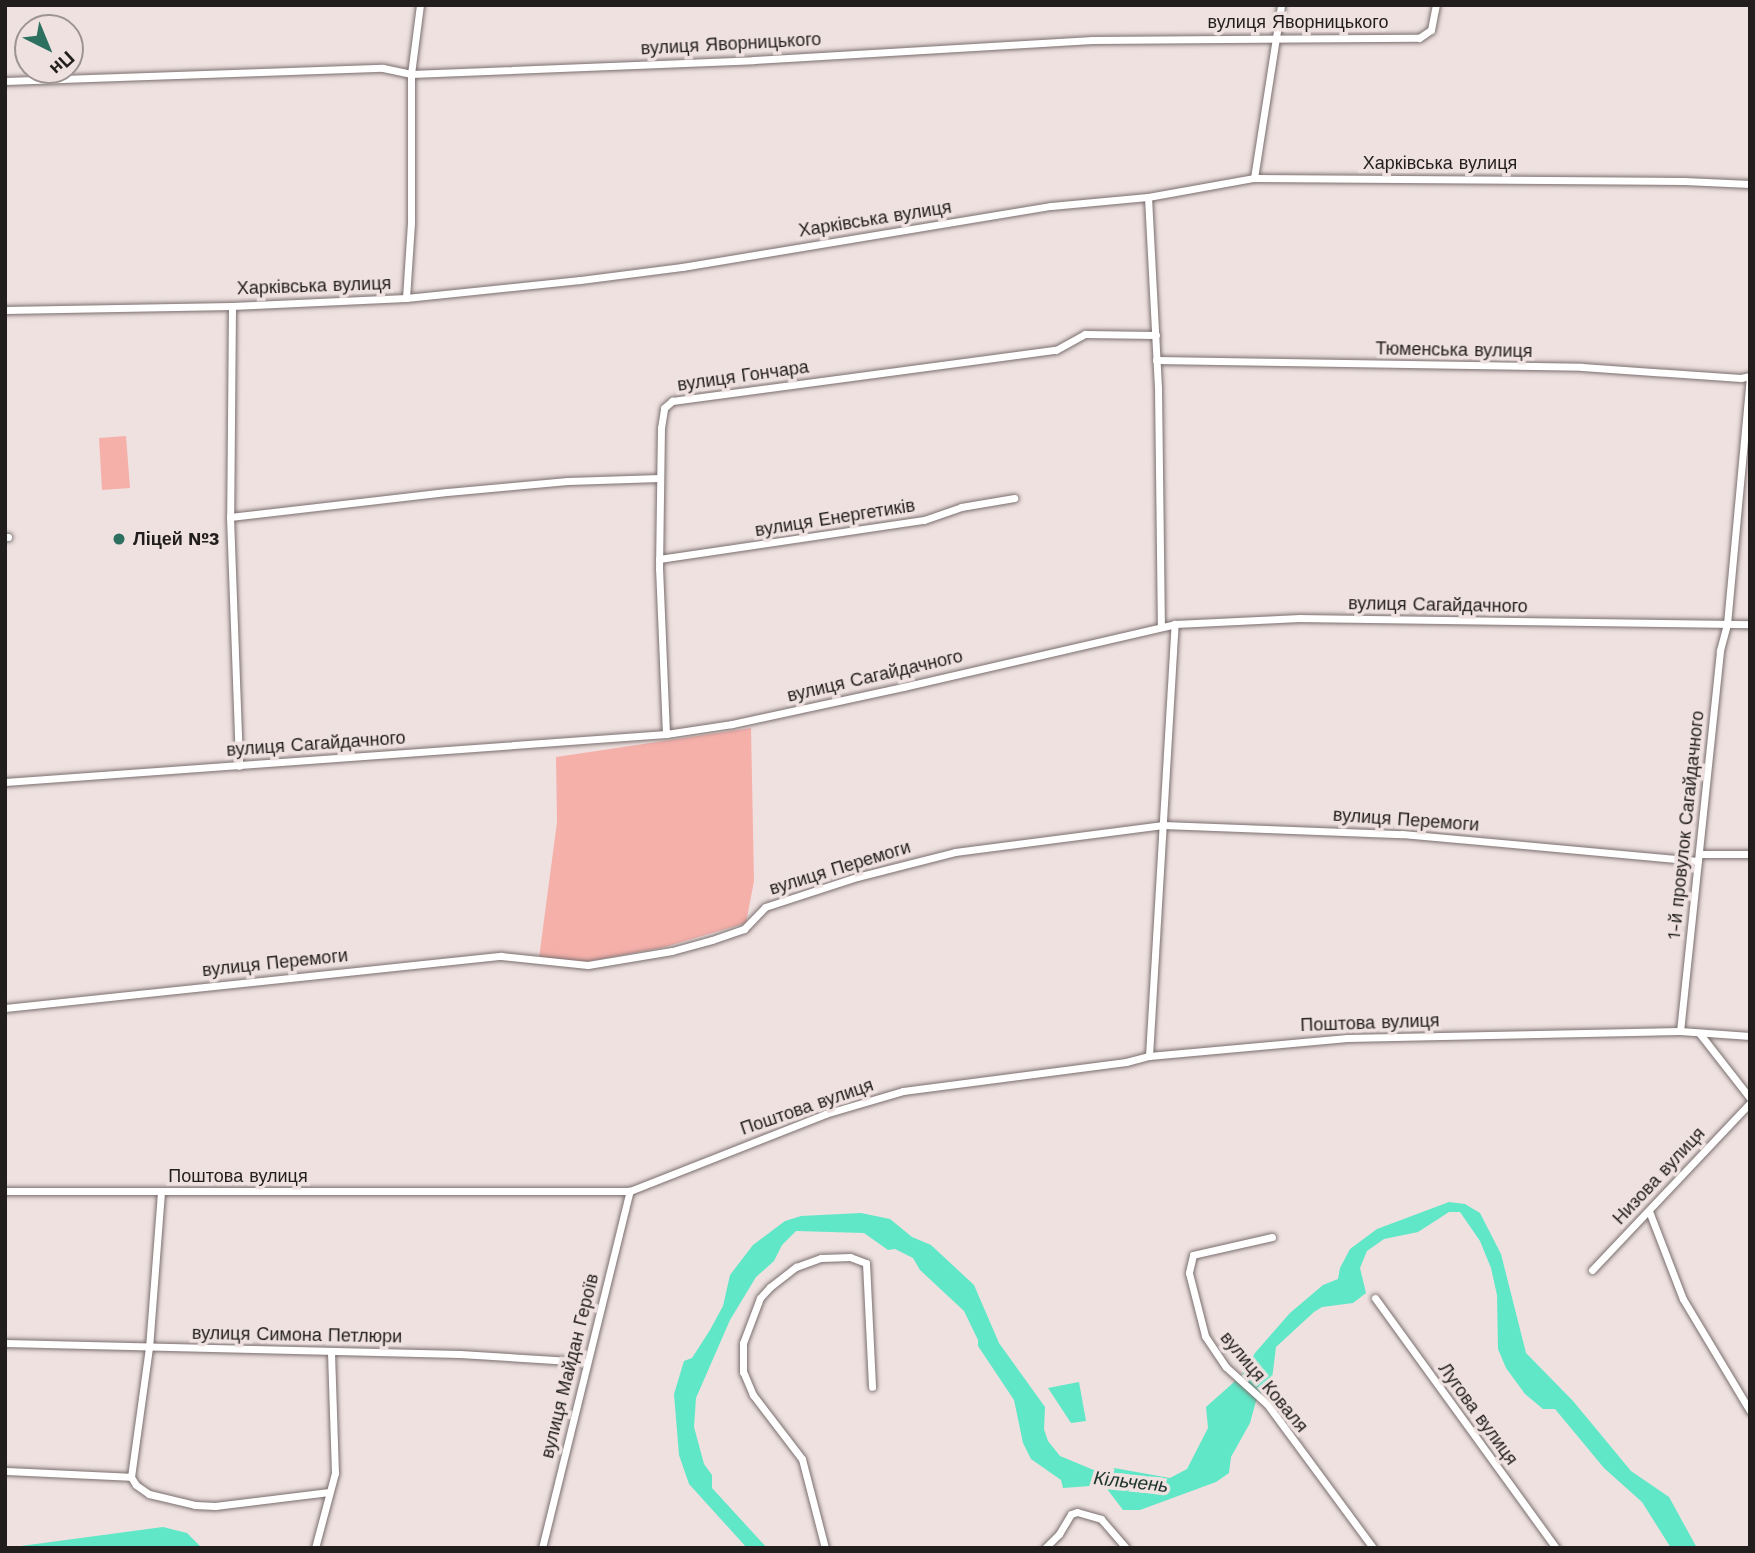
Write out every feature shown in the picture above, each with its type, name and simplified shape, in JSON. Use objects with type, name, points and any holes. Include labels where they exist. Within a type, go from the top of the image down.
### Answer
[{"type":"street","points":[[406,298],[411,223],[411,74],[419,5]]},
{"type":"street","points":[[1254,178],[1281,5]]},
{"type":"street","name":"вулиця Яворницького","points":[[5,81],[383,68],[411,74],[740,61],[1092,40],[1419,38],[1431,30],[1436,5]]},
{"type":"street","name":"Харківська вулиця","points":[[5,310],[232,306],[406,298],[669,268],[1051,206],[1148,197],[1254,178],[1684,181],[1750,184]]},
{"type":"street","points":[[1148,197],[1156,335],[1161,627]]},
{"type":"street","points":[[232,306],[230,517],[239,766]]},
{"type":"street","name":"вулиця Гончара","points":[[660,478],[661,418],[671,401],[1056,350],[1085,334],[1156,335]]},
{"type":"street","name":"Тюменська вулиця","points":[[1156,360],[1582,367],[1741,378],[1750,376]]},
{"type":"street","name":"1-й провулок Сагайдачного","points":[[1680,1031],[1720,651],[1727,624],[1750,376]]},
{"type":"street","points":[[230,517],[568,481],[660,478],[659,559],[666,734]]},
{"type":"street","name":"вулиця Енергетиків","points":[[659,559],[924,520],[961,507],[1014,498]]},
{"type":"street","name":"вулиця Сагайдачного","points":[[5,782],[666,734],[746,721],[1175,624],[1300,618],[1750,624]]},
{"type":"street","points":[[1149,1056],[1175,624]]},
{"type":"street","name":"вулиця Перемоги","points":[[5,1009],[501,956],[587,965],[671,951],[712,940],[744,929],[765,907],[857,877],[955,852],[1163,825],[1402,834],[1698,857],[1750,854]]},
{"type":"street","name":"Поштова вулиця","points":[[5,1191],[630,1191],[825,1114],[903,1091],[1126,1062],[1149,1056],[1347,1038],[1680,1031],[1750,1036]]},
{"type":"street","name":"Низова вулиця","points":[[1592,1270],[1750,1101],[1700,1034]]},
{"type":"street","name":"вулиця Майдан Героїв","points":[[542,1548],[630,1191]]},
{"type":"street","points":[[161,1192],[149,1348],[131,1477],[136,1485],[149,1494],[195,1505],[215,1506],[330,1492]]},
{"type":"street","points":[[1649,1211],[1683,1299],[1750,1411]]},
{"type":"street","name":"вулиця Коваля","points":[[1272,1237],[1193,1255],[1189,1262],[1189,1273],[1205,1336],[1213,1353],[1267,1405],[1373,1548]]},
{"type":"street","points":[[825,1548],[802,1458],[753,1395],[743,1371],[743,1343],[760,1298],[796,1267],[821,1258],[850,1257],[866,1263],[872,1387]]},
{"type":"street","name":"Лугова вулиця","points":[[1375,1298],[1556,1548]]},
{"type":"street","name":"вулиця Симона Петлюри","points":[[5,1343],[331,1353],[460,1354],[587,1363]]},
{"type":"street","points":[[315,1548],[335,1473],[331,1353]]},
{"type":"street","points":[[5,1471],[131,1477]]},
{"type":"street","points":[[1045,1548],[1059,1534],[1071,1514],[1077,1512],[1101,1519],[1126,1548]]},
{"type":"shaded area","points":[[126,436],[130,488],[102,490],[99,438]]},
{"type":"shaded area","points":[[751,728],[754,881],[746,923],[665,947],[580,963],[539,958],[557,822],[556,757]]},
{"type":"water","name":"Кільчень","points":[[1449,1202],[1465,1204],[1480,1213],[1501,1254],[1526,1353],[1573,1401],[1631,1471],[1669,1497],[1697,1548],[1671,1548],[1642,1502],[1604,1468],[1555,1409],[1543,1409],[1525,1394],[1506,1368],[1498,1349],[1497,1295],[1491,1268],[1480,1241],[1460,1212],[1449,1212],[1418,1232],[1384,1239],[1367,1251],[1360,1268],[1366,1293],[1353,1303],[1322,1307],[1276,1347],[1272,1379],[1256,1401],[1250,1423],[1231,1457],[1229,1473],[1216,1482],[1140,1510],[1123,1510],[1104,1485],[1063,1488],[1061,1480],[1031,1459],[1023,1443],[1014,1400],[978,1346],[978,1340],[964,1311],[920,1270],[913,1258],[895,1249],[888,1250],[864,1233],[796,1231],[782,1245],[774,1261],[756,1277],[730,1320],[696,1398],[694,1427],[704,1464],[712,1475],[712,1488],[767,1548],[747,1548],[689,1484],[679,1455],[674,1394],[684,1361],[692,1358],[723,1306],[730,1275],[753,1245],[785,1221],[801,1216],[861,1213],[890,1219],[912,1237],[931,1245],[974,1285],[999,1343],[1045,1407],[1044,1429],[1048,1441],[1060,1456],[1101,1473],[1111,1474],[1114,1468],[1170,1478],[1187,1469],[1208,1428],[1206,1407],[1242,1375],[1255,1353],[1290,1313],[1323,1285],[1338,1279],[1340,1268],[1350,1249],[1377,1229]]},
{"type":"water","points":[[1079,1382],[1086,1421],[1071,1423],[1048,1388]]},
{"type":"water","points":[[163,1527],[187,1533],[202,1548],[6,1548]]},
{"type":"place","name":"Ліцей №3","points":[[119,539]]}]
